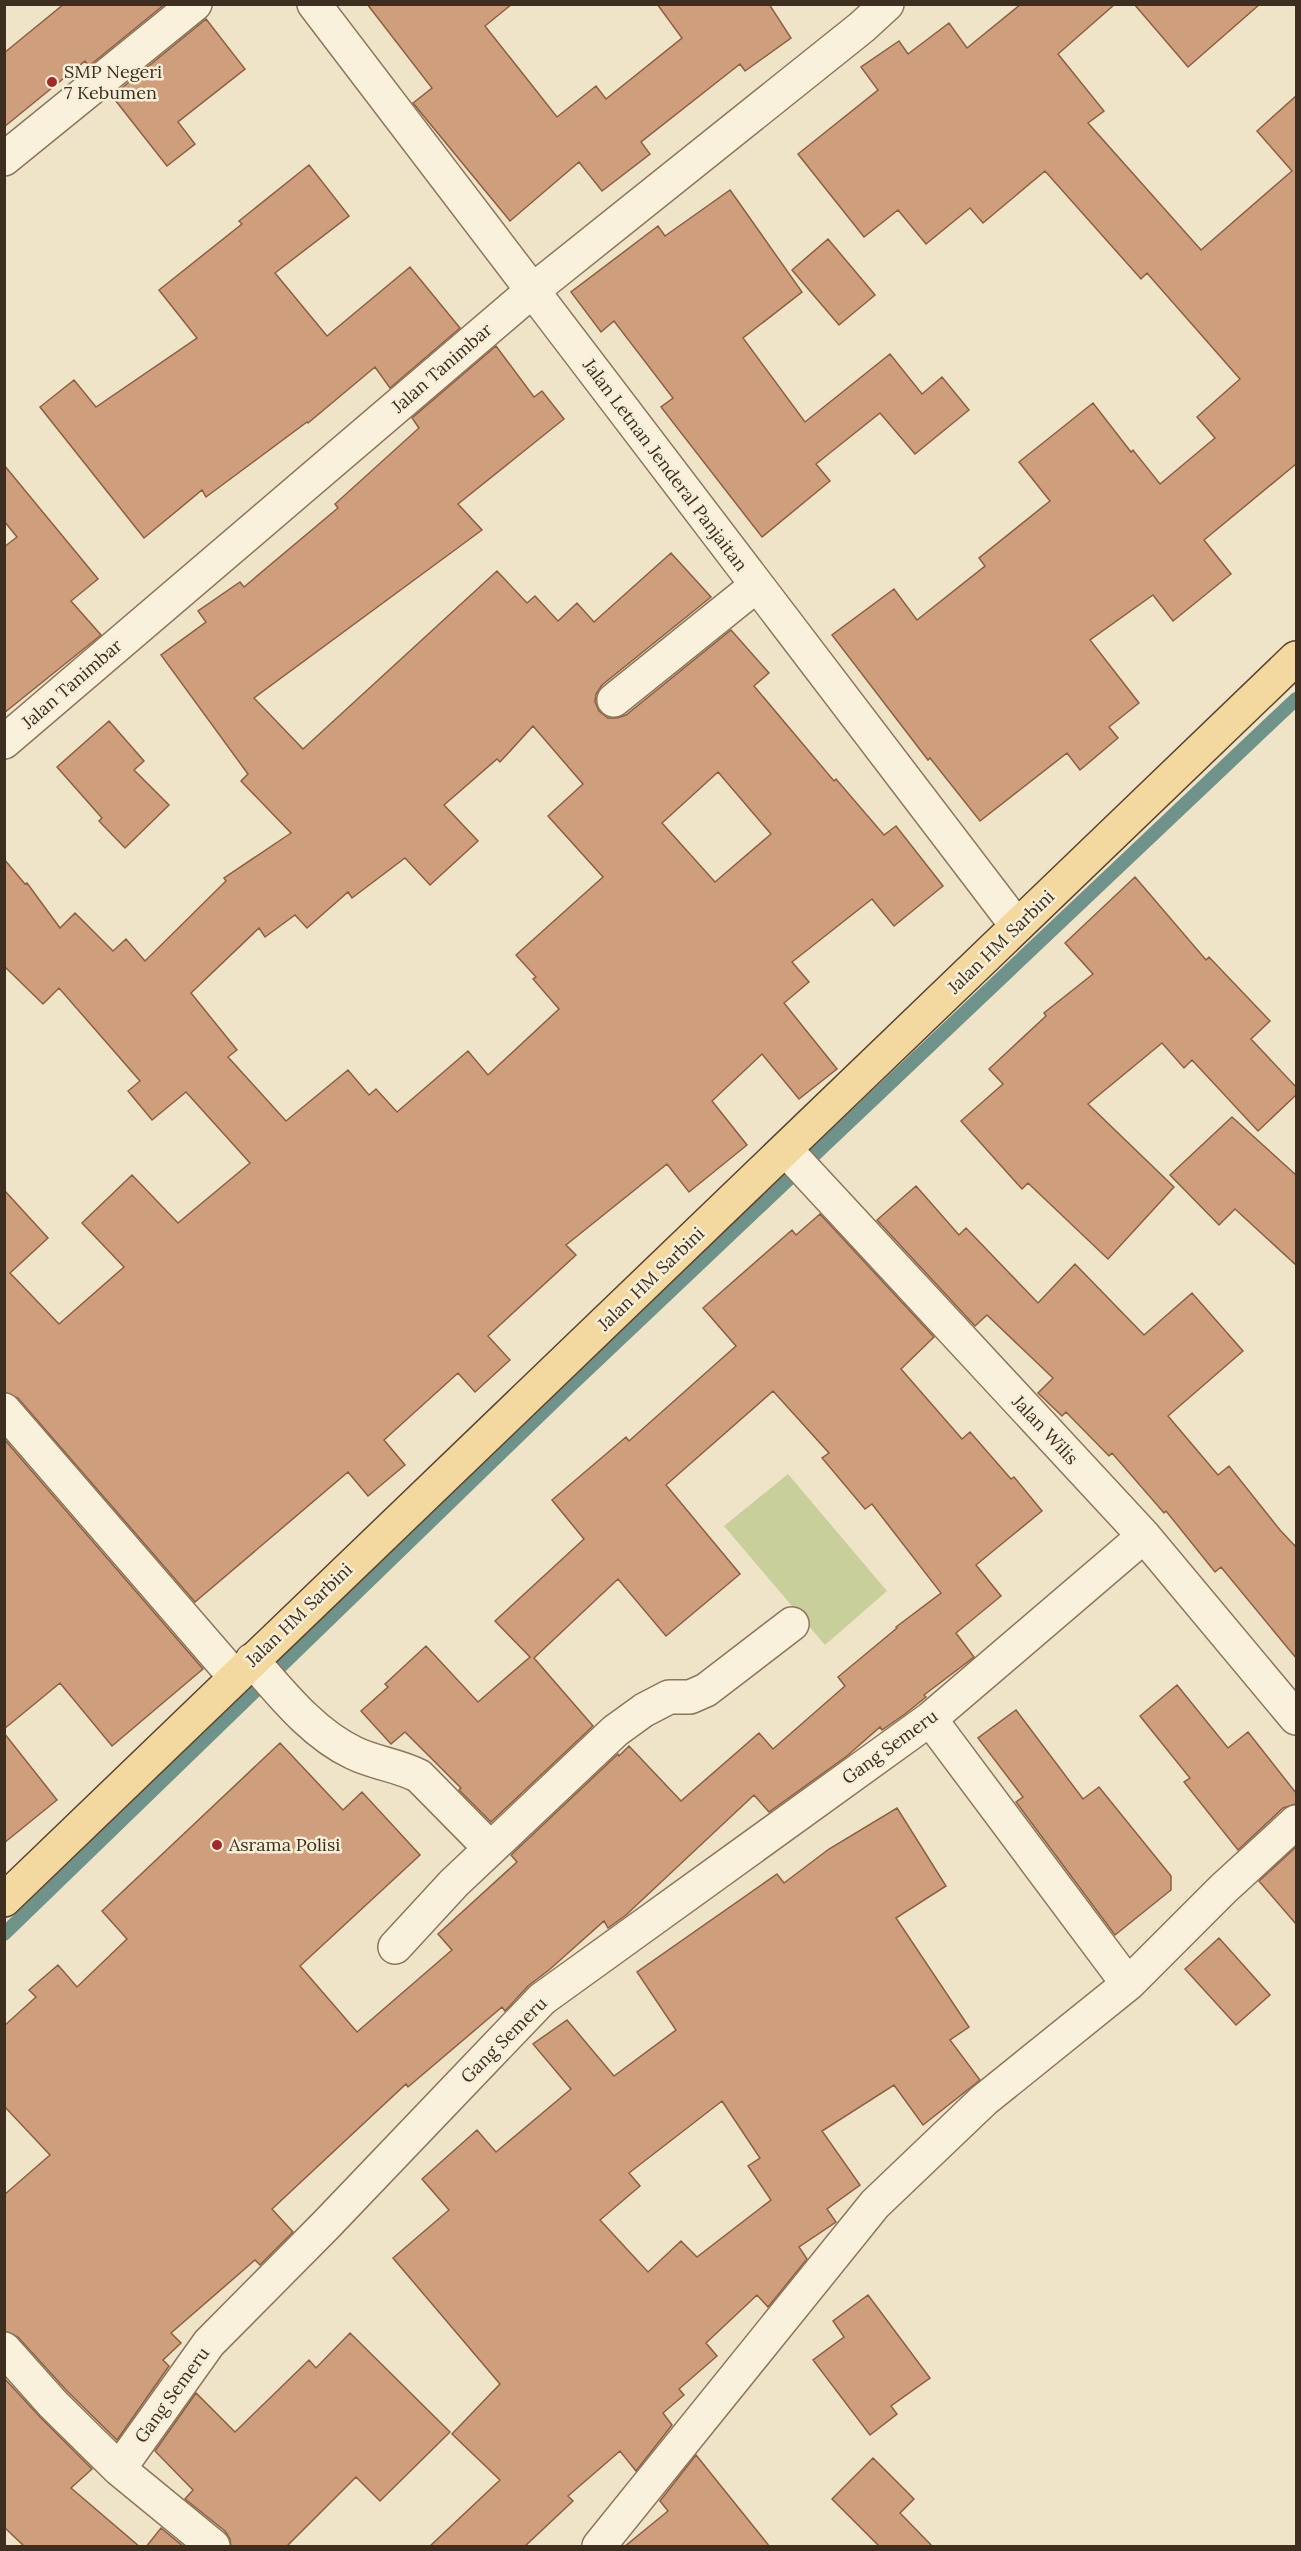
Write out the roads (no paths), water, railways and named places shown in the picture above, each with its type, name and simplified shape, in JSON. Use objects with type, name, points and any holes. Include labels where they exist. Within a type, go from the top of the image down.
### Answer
[{"type":"main road","name":"Jalan HM Sarbini","points":[[4,1900],[796,1161],[1017,926],[1296,658]]},
{"type":"street","points":[[4,159],[195,4]]},
{"type":"street","name":"Jalan Letnan Jenderal Panjaitan","points":[[314,4],[1017,926]]},
{"type":"street","name":"Jalan Tanimbar","points":[[4,742],[532,291],[862,27],[887,4]]},
{"type":"street","points":[[614,700],[757,585]]},
{"type":"street","name":"Jalan Wilis","points":[[796,1161],[1144,1536],[1296,1718]]},
{"type":"street","points":[[4,1410],[250,1669],[321,1732],[351,1752],[418,1776],[490,1848]]},
{"type":"street","name":"Gang Semeru","points":[[119,2469],[209,2343],[334,2217],[542,2000],[930,1719],[1144,1536]]},
{"type":"street","points":[[395,1947],[454,1882],[615,1731],[669,1697],[690,1697],[706,1690],[792,1624]]},
{"type":"street","points":[[930,1719],[1128,1984]]},
{"type":"street","points":[[599,2547],[875,2204],[984,2100],[1128,1984],[1223,1889],[1296,1822]]},
{"type":"street","points":[[4,2349],[52,2404],[119,2469],[213,2547]]},
{"type":"waterway","points":[[4,1934],[569,1387],[1296,699]]},
{"type":"place","name":"SMP Negeri 7 Kebumen","points":[[52,82]]},
{"type":"place","name":"Asrama Polisi","points":[[217,1845]]}]
